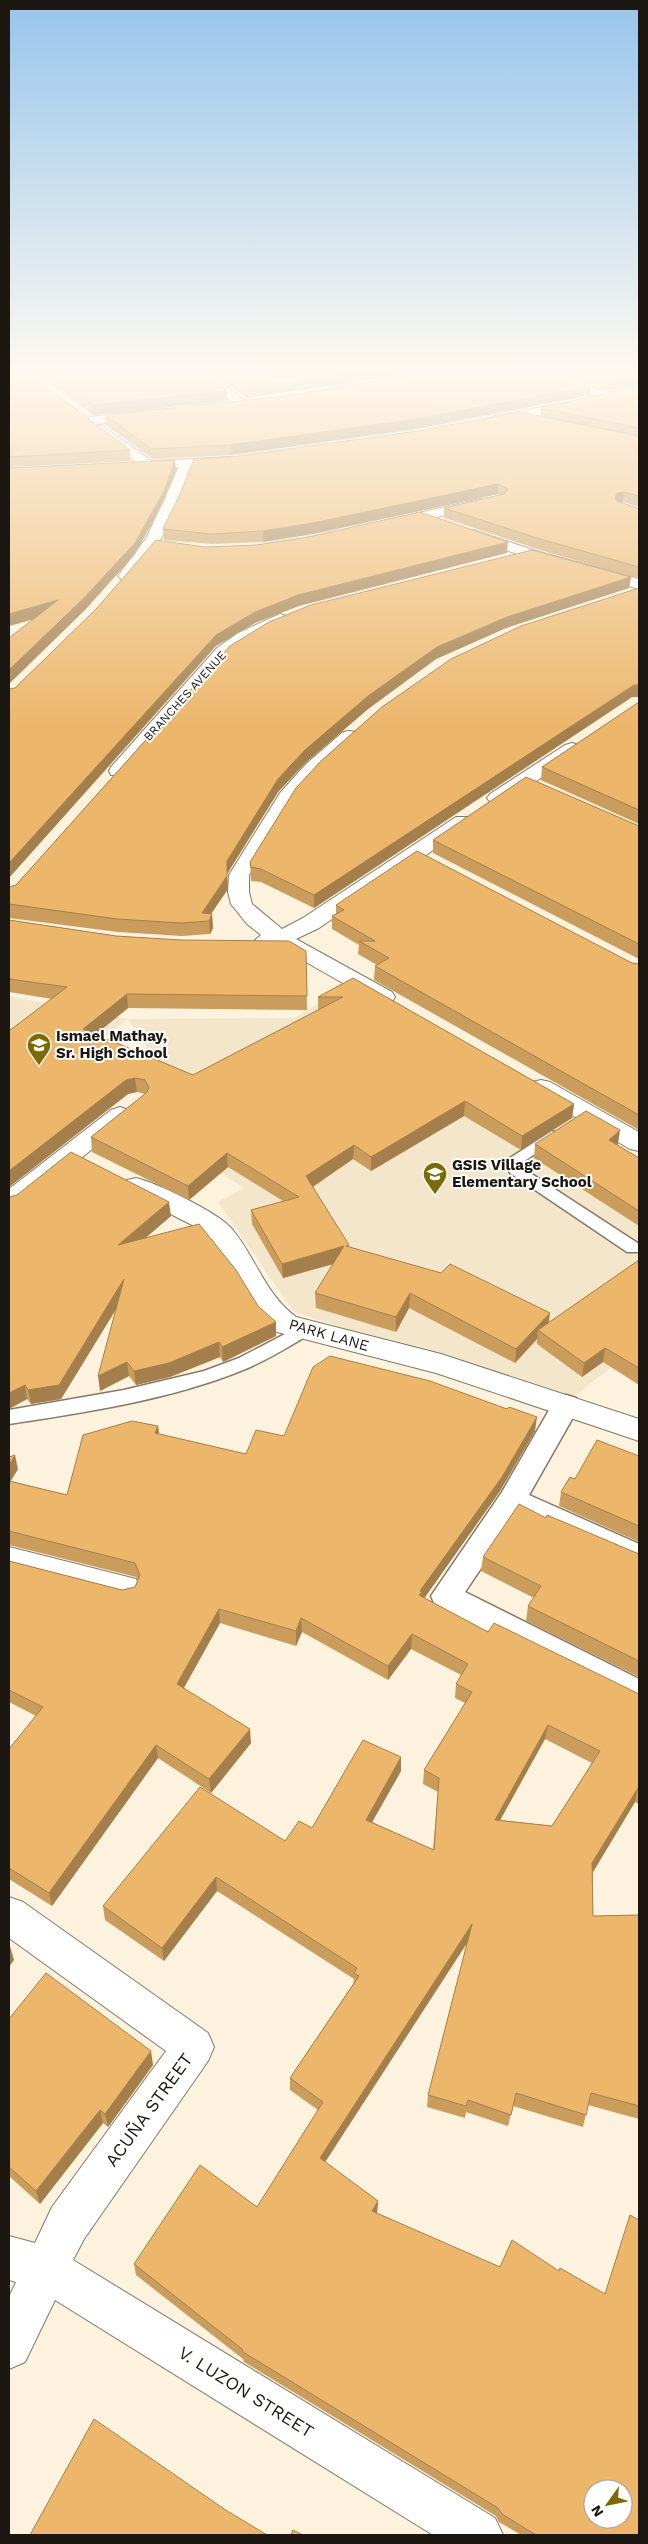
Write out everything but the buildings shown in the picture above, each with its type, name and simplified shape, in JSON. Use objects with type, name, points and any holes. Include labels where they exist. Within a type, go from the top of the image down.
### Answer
[{"type":"street","points":[[114,590],[160,546],[163,521],[176,493]]},
{"type":"street","points":[[376,527],[498,500]]},
{"type":"street","points":[[421,516],[531,554],[639,584]]},
{"type":"street","points":[[504,560],[531,554]]},
{"type":"street","points":[[619,598],[639,592]]},
{"type":"street","name":"BRANCHES AVENUE","points":[[108,783],[223,652],[244,637],[277,620],[295,615]]},
{"type":"street","points":[[361,726],[313,768],[287,797],[239,875],[237,889],[244,908],[281,938],[400,1006]]},
{"type":"street","points":[[242,942],[281,938],[311,923],[422,858],[481,809],[533,785],[589,738]]},
{"type":"street","points":[[520,1075],[575,1121],[639,1143]]},
{"type":"street","points":[[9,1202],[73,1154],[137,1101]]},
{"type":"street","name":"PARK LANE","points":[[73,1154],[208,1222],[221,1234],[270,1312],[287,1325],[441,1364],[639,1430]]},
{"type":"street","points":[[566,1405],[512,1500],[446,1596],[639,1694]]},
{"type":"street","points":[[512,1500],[639,1557]]},
{"type":"street","points":[[9,1560],[124,1589]]},
{"type":"street","name":"ACUÑA STREET","points":[[9,1915],[194,2047],[68,2223],[27,2264],[9,2346]]},
{"type":"street","name":"V. LUZON STREET","points":[[27,2264],[478,2535]]},
{"type":"lane","points":[[575,1121],[512,1163],[515,1170],[633,1248]]},
{"type":"lane","points":[[9,1417],[131,1395],[193,1379],[237,1366],[304,1330]]},
{"type":"shaded area","name":"GSIS Village Elementary School","points":[[347,986],[639,1161],[639,1346],[569,1400],[294,1312],[218,1202],[244,1188],[189,1152],[176,1091],[128,1019],[294,1018]]},
{"type":"shaded area","name":"Ismael Mathay, Sr. High School","points":[[9,996],[128,1019],[9,1113]]},
{"type":"place","name":"Ismael Mathay, Sr. High School","points":[[39,1066]]},
{"type":"place","name":"GSIS Village Elementary School","points":[[435,1195]]}]
